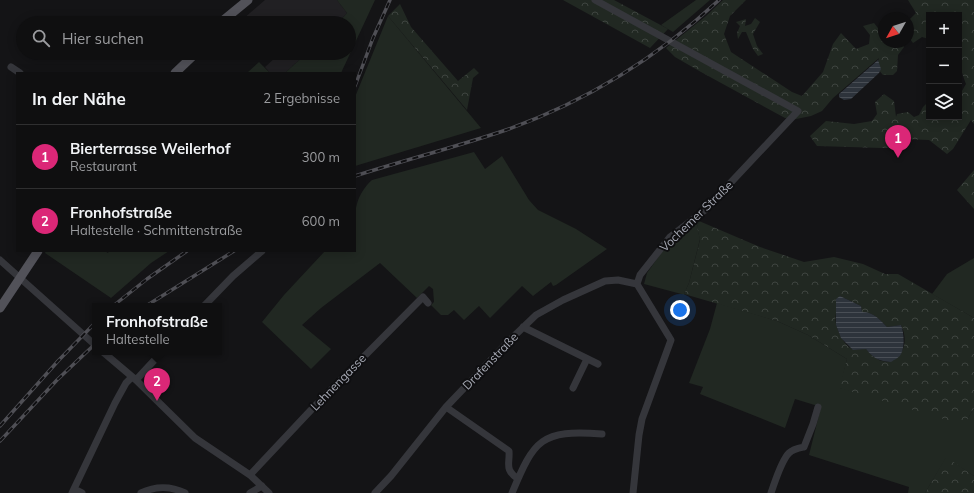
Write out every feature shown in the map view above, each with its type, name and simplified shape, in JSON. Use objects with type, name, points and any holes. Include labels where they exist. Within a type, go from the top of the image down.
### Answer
[{"type":"main road","points":[[229,16],[245,3],[255,0]]},
{"type":"main road","points":[[176,72],[189,60]]},
{"type":"main road","points":[[0,308],[37,252]]},
{"type":"street","name":"Vochemer Straße","points":[[595,0],[798,111],[705,210],[670,237],[640,275],[638,284]]},
{"type":"street","points":[[11,67],[18,72]]},
{"type":"street","points":[[207,303],[233,276],[261,252]]},
{"type":"street","points":[[0,260],[92,342]]},
{"type":"street","name":"Drafenstraße","points":[[375,493],[392,476],[446,407],[536,315],[553,305],[605,281],[618,280],[638,284]]},
{"type":"street","points":[[633,493],[641,425],[671,340],[638,284]]},
{"type":"street","name":"Lehnengasse","points":[[250,474],[423,297],[428,303]]},
{"type":"street","points":[[523,327],[598,364]]},
{"type":"street","points":[[107,355],[134,378],[195,438],[250,474],[269,493]]},
{"type":"street","points":[[82,493],[73,491],[126,383],[134,378],[159,355]]},
{"type":"street","points":[[574,388],[588,359]]},
{"type":"street","points":[[446,407],[509,451],[508,464],[513,475],[518,479]]},
{"type":"street","points":[[771,493],[775,481],[789,453],[804,447],[818,407]]},
{"type":"street","points":[[512,493],[528,458],[544,440],[558,434],[602,434]]},
{"type":"street","points":[[250,493],[262,486]]},
{"type":"street","points":[[141,493],[156,487],[173,489],[185,493]]},
{"type":"shaded area","points":[[265,0],[337,0],[347,13],[344,16],[246,16]]},
{"type":"shaded area","points":[[273,60],[299,60],[286,72],[269,72],[265,67]]},
{"type":"shaded area","points":[[878,60],[881,69],[879,73],[851,99],[844,100],[839,97],[839,94]]},
{"type":"shaded area","points":[[840,296],[861,306],[862,312],[870,313],[887,327],[901,325],[904,344],[899,356],[891,362],[883,361],[874,357],[866,349],[853,350],[841,338],[836,325],[836,299]]},
{"type":"green space","points":[[337,0],[375,0],[356,41],[356,16],[344,16],[347,13]]},
{"type":"green space","points":[[563,0],[614,0],[668,29],[650,48]]},
{"type":"green space","points":[[696,0],[710,0],[673,32],[661,25]]},
{"type":"green space","points":[[723,0],[746,0],[730,16],[724,34],[731,52],[792,92],[802,96],[823,72],[833,44],[841,33],[856,49],[869,44],[870,35],[863,26],[874,23],[878,28],[878,48],[903,48],[898,55],[897,71],[893,75],[883,75],[876,67],[879,58],[833,98],[822,111],[811,116],[796,119],[785,118],[675,57],[666,48],[706,16]]},
{"type":"green space","points":[[908,0],[974,0],[974,124],[971,120],[953,149],[947,154],[929,140],[904,139],[895,147],[882,148],[817,146],[810,136],[826,121],[854,124],[872,121],[877,114],[875,102],[884,94],[894,101],[896,117],[897,114],[908,112],[914,117],[919,115],[926,104],[926,120],[962,120],[962,91],[966,84],[962,73],[962,12],[926,12],[926,38],[922,37],[914,42],[914,15],[916,13]]},
{"type":"green space","points":[[400,4],[411,27],[458,81],[474,68],[479,73],[473,78],[467,110],[388,16]]},
{"type":"green space","points":[[388,16],[481,128],[356,166],[356,95]]},
{"type":"green space","points":[[755,18],[760,22],[753,34],[757,46],[763,54],[758,56],[753,49],[746,32],[742,32],[738,39],[737,33],[740,26],[736,22],[746,19],[745,26],[751,24]]},
{"type":"green space","points":[[299,60],[347,60],[341,72],[286,72]]},
{"type":"green space","points":[[259,62],[269,72],[248,72]]},
{"type":"green space","points":[[474,152],[485,169],[502,156],[529,200],[538,210],[576,229],[607,249],[556,285],[553,286],[551,282],[533,296],[522,286],[490,318],[479,306],[464,320],[454,310],[448,315],[441,315],[431,305],[434,302],[433,289],[429,286],[417,298],[380,263],[321,308],[302,325],[331,349],[311,369],[262,322],[284,295],[324,252],[356,252],[357,204],[365,188],[372,180]]},
{"type":"green space","points":[[974,170],[974,209],[957,190]]},
{"type":"green space","points":[[696,220],[699,221],[697,227],[700,239],[689,283],[684,294],[685,295],[644,284],[647,273],[671,239]]},
{"type":"green space","points":[[699,221],[760,247],[804,262],[834,257],[863,264],[885,274],[898,274],[974,318],[974,408],[967,420],[957,423],[839,388],[847,359],[808,335],[777,321],[684,294],[689,283],[700,240],[697,227]],"holes":[[[840,296],[861,306],[862,312],[870,313],[887,327],[901,325],[904,334],[904,344],[902,351],[897,358],[891,361],[883,361],[875,358],[866,349],[850,348],[842,339],[836,324],[836,310]]]},
{"type":"green space","points":[[168,252],[151,263],[111,298],[45,253]]},
{"type":"green space","points":[[974,258],[974,318],[932,294],[947,274]]},
{"type":"green space","points":[[717,303],[777,321],[808,335],[847,359],[840,388],[967,420],[974,408],[974,476],[946,458],[925,493],[908,493],[909,487],[809,455],[821,407],[795,399],[785,428],[700,394],[703,387],[689,383],[710,329]]},
{"type":"green space","points":[[946,457],[974,476],[974,493],[925,493]]},
{"type":"railway","points":[[356,83],[373,38],[390,0]]},
{"type":"railway","points":[[356,176],[506,130],[564,106],[592,92],[646,59],[696,21],[719,0]]},
{"type":"railway","points":[[117,303],[147,279],[186,252]]},
{"type":"railway","points":[[151,303],[232,252]]},
{"type":"railway","points":[[0,426],[58,361],[92,326]]},
{"type":"railway","points":[[0,441],[57,380],[92,347]]},
{"type":"place","name":"Bierterrasse Weilerhof","points":[[898,158]]},
{"type":"place","name":"Fronhofstraße","points":[[157,401]]}]
